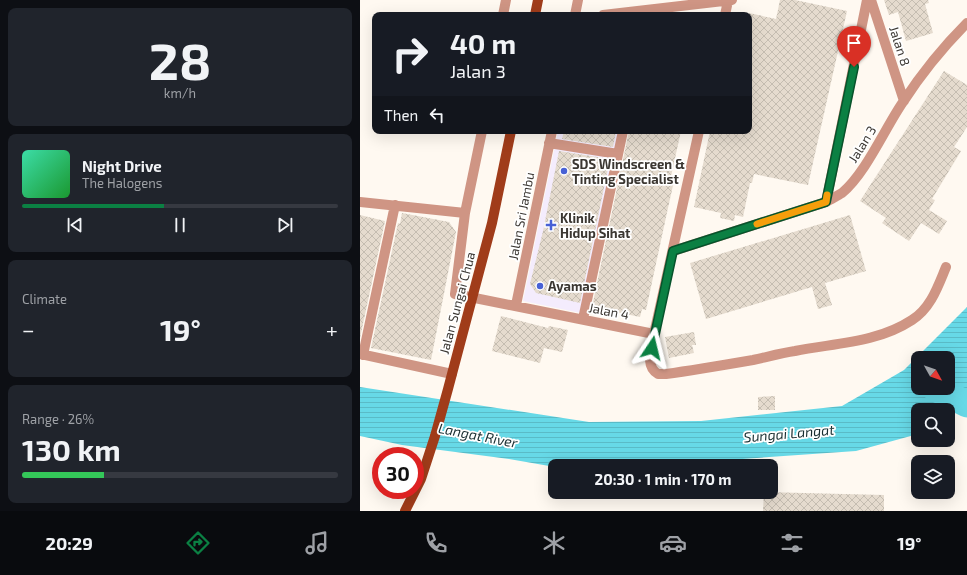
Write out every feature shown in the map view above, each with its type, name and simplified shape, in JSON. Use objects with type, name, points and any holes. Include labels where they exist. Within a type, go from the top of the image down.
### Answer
[{"type":"main road","points":[[536,12],[538,0]]},
{"type":"main road","name":"Jalan Sungai Chua","points":[[405,511],[421,479],[435,436],[492,223],[510,134]]},
{"type":"street","points":[[504,12],[506,0]]},
{"type":"street","points":[[576,12],[578,0]]},
{"type":"street","points":[[648,12],[730,0],[726,12]]},
{"type":"street","points":[[826,202],[867,0]]},
{"type":"street","name":"Jalan 8","points":[[871,0],[904,100]]},
{"type":"street","name":"Jalan 3","points":[[673,251],[826,202],[841,193],[863,168],[904,100],[954,36],[967,24]]},
{"type":"street","points":[[360,202],[465,213],[481,134]]},
{"type":"street","name":"Jalan Sri Jambu","points":[[516,306],[551,134]]},
{"type":"street","points":[[583,319],[622,134]]},
{"type":"street","points":[[698,134],[654,334],[650,362],[651,368],[658,374],[739,362],[795,350],[873,338],[889,333],[913,320],[924,310],[932,300],[946,267]]},
{"type":"street","points":[[549,143],[618,154]]},
{"type":"street","points":[[395,205],[362,354],[452,374]]},
{"type":"street","name":"Jalan 4","points":[[465,213],[455,294],[654,334]]},
{"type":"shaded area","points":[[557,134],[619,134],[581,313],[523,301]]},
{"type":"water","points":[[967,307],[967,392],[955,406],[955,403],[911,403],[911,436],[856,451],[742,459],[548,459],[548,466],[509,459],[402,445],[360,436],[360,387],[589,422],[701,421],[842,406],[904,370],[911,363],[911,395],[955,395],[955,351],[923,351]]},
{"type":"building","points":[[780,0],[795,0],[847,11],[808,185],[754,174],[752,183],[750,183],[743,217],[735,215],[734,221],[720,218],[721,213],[694,207],[709,134],[752,134],[752,14],[776,19]]},
{"type":"building","points":[[884,0],[928,0],[929,3],[925,4],[933,33],[906,41],[898,12],[889,15]]},
{"type":"building","points":[[944,71],[967,85],[967,127],[954,147],[961,151],[932,199],[935,200],[929,210],[947,221],[939,234],[921,223],[909,241],[882,223],[886,218],[860,201]]},
{"type":"building","points":[[563,134],[615,134],[613,147],[562,139]]},
{"type":"building","points":[[628,134],[680,134],[670,181],[674,181],[646,310],[642,309],[640,317],[592,307]]},
{"type":"building","points":[[559,151],[610,159],[580,303],[536,293],[530,284],[543,231]]},
{"type":"building","points":[[402,213],[449,222],[456,232],[431,360],[371,348],[398,223],[400,224]]},
{"type":"building","points":[[360,215],[385,221],[360,338]]},
{"type":"building","points":[[850,215],[866,271],[825,283],[832,305],[818,309],[812,287],[706,319],[690,263]]},
{"type":"building","points":[[501,316],[548,328],[549,326],[568,330],[562,352],[544,348],[540,363],[492,351]]},
{"type":"building","points":[[694,332],[696,345],[692,345],[694,353],[669,358],[665,337]]},
{"type":"building","points":[[775,396],[775,410],[758,410],[758,397]]},
{"type":"building","points":[[778,492],[884,495],[884,511],[763,511],[764,499],[778,499]]},
{"type":"waterway","points":[[949,395],[967,404]]},
{"type":"slow traffic","points":[[757,224],[826,202],[827,195]]},
{"type":"place","name":"SDS Windscreen & Tinting Specialist","points":[[564,171]]},
{"type":"place","name":"Klinik Hidup Sihat","points":[[551,225]]},
{"type":"place","name":"Ayamas","points":[[540,286]]},
{"type":"route","points":[[652,348],[673,251],[826,202],[854,67]]},
{"type":"water label","name":"Sungai Langat","points":[[789,433]]},
{"type":"water label","name":"Langat River","points":[[478,435]]}]
